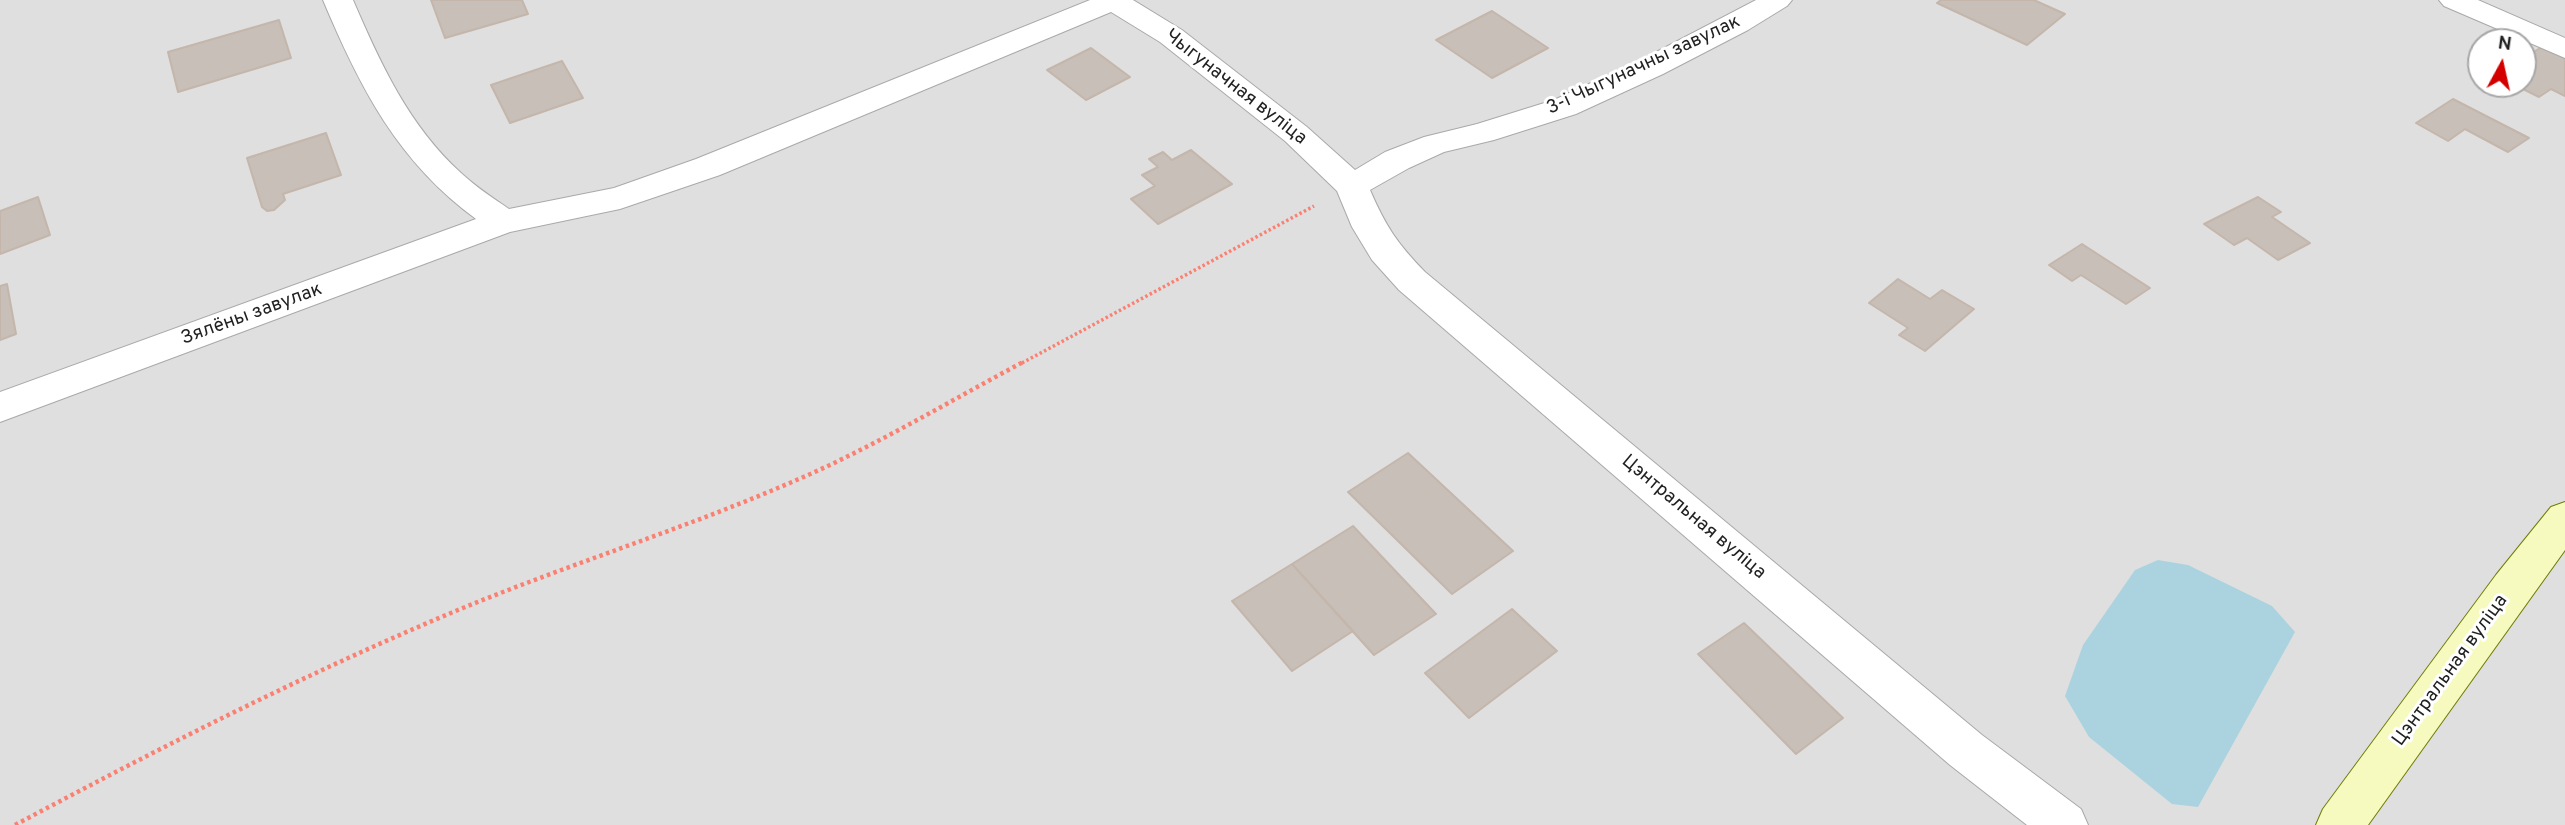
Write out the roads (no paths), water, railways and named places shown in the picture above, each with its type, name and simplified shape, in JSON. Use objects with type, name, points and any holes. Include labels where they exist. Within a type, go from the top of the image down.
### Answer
[{"type":"street","points":[[338,0],[381,97],[413,142],[449,181],[503,222]]},
{"type":"street","name":"3-і Чыгуначны завулак","points":[[1352,186],[1397,160],[1435,144],[1483,133],[1565,107],[1665,61],[1777,0]]},
{"type":"street","points":[[2454,0],[2565,49]]},
{"type":"street","name":"Зялёны завулак","points":[[0,407],[503,222],[620,198],[682,176],[1112,1]]},
{"type":"street","name":"Чыгуначная вуліца","points":[[1112,1],[1171,36],[1235,84],[1296,134],[1352,186]]},
{"type":"street","name":"Цэнтральная вуліца","points":[[1352,186],[1369,227],[1384,251],[1412,281],[1966,750],[2064,825]]},
{"type":"street","name":"Цэнтральная вуліца","points":[[2340,825],[2511,588],[2565,519]]},
{"type":"water","points":[[2158,560],[2188,565],[2272,606],[2295,632],[2198,807],[2172,804],[2089,737],[2065,696],[2083,645],[2135,570]]}]
